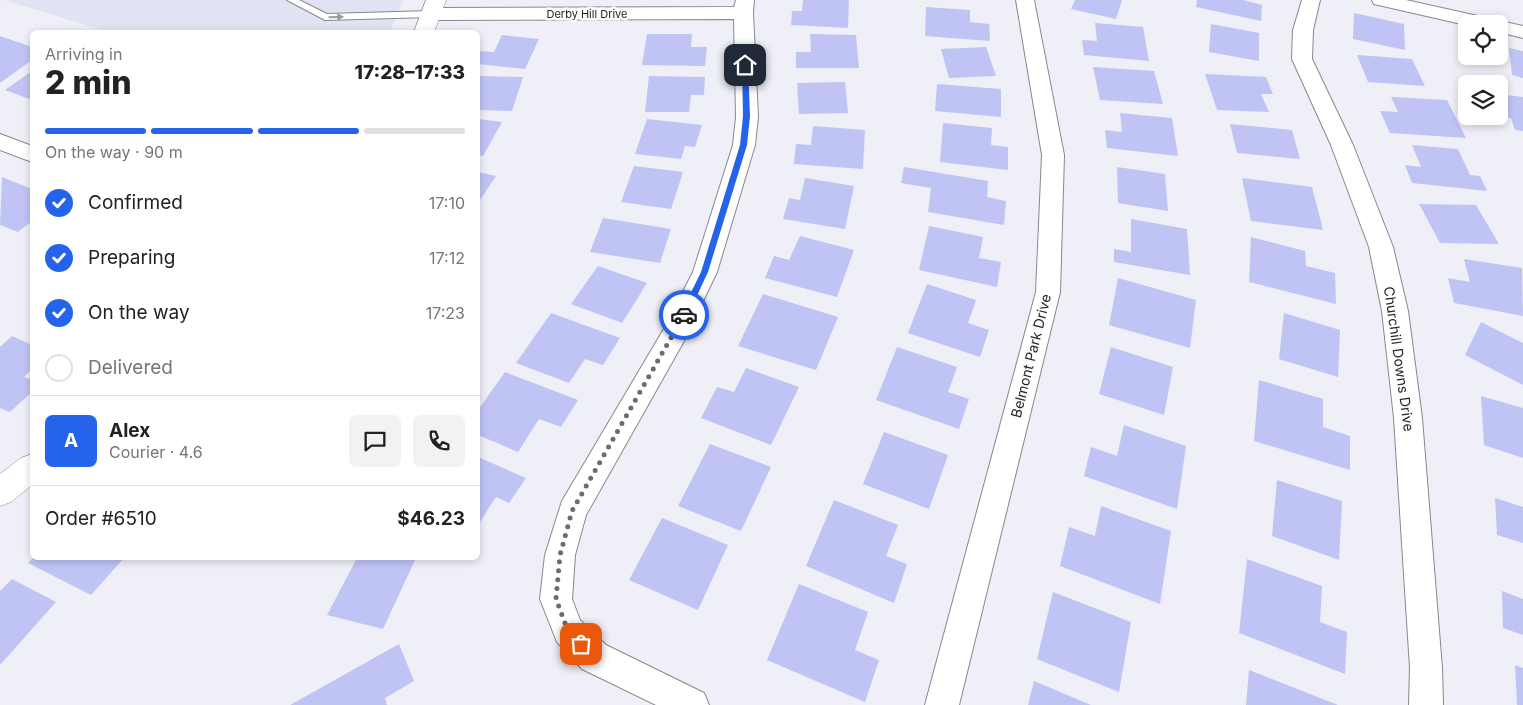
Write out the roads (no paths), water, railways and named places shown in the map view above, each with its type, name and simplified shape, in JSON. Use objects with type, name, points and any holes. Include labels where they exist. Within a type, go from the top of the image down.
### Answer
[{"type":"street","name":"Belmont Park Drive","points":[[942,705],[1048,292],[1053,155],[1025,0]]},
{"type":"street","name":"Churchill Downs Drive","points":[[1310,0],[1304,30],[1302,59],[1342,145],[1381,247],[1395,311],[1408,418],[1426,668],[1426,705]]},
{"type":"street","points":[[1381,0],[1458,17]]},
{"type":"street","name":"Derby Hill Drive","points":[[430,16],[744,7]]},
{"type":"street","points":[[692,705],[594,657],[568,631],[556,599],[560,555],[572,511],[675,334],[705,272],[744,145],[747,116],[744,7]]},
{"type":"street","points":[[1508,28],[1523,32]]},
{"type":"street","points":[[1,144],[30,153]]},
{"type":"street","points":[[0,492],[30,470]]},
{"type":"lane","points":[[292,0],[324,17],[430,16]]}]
